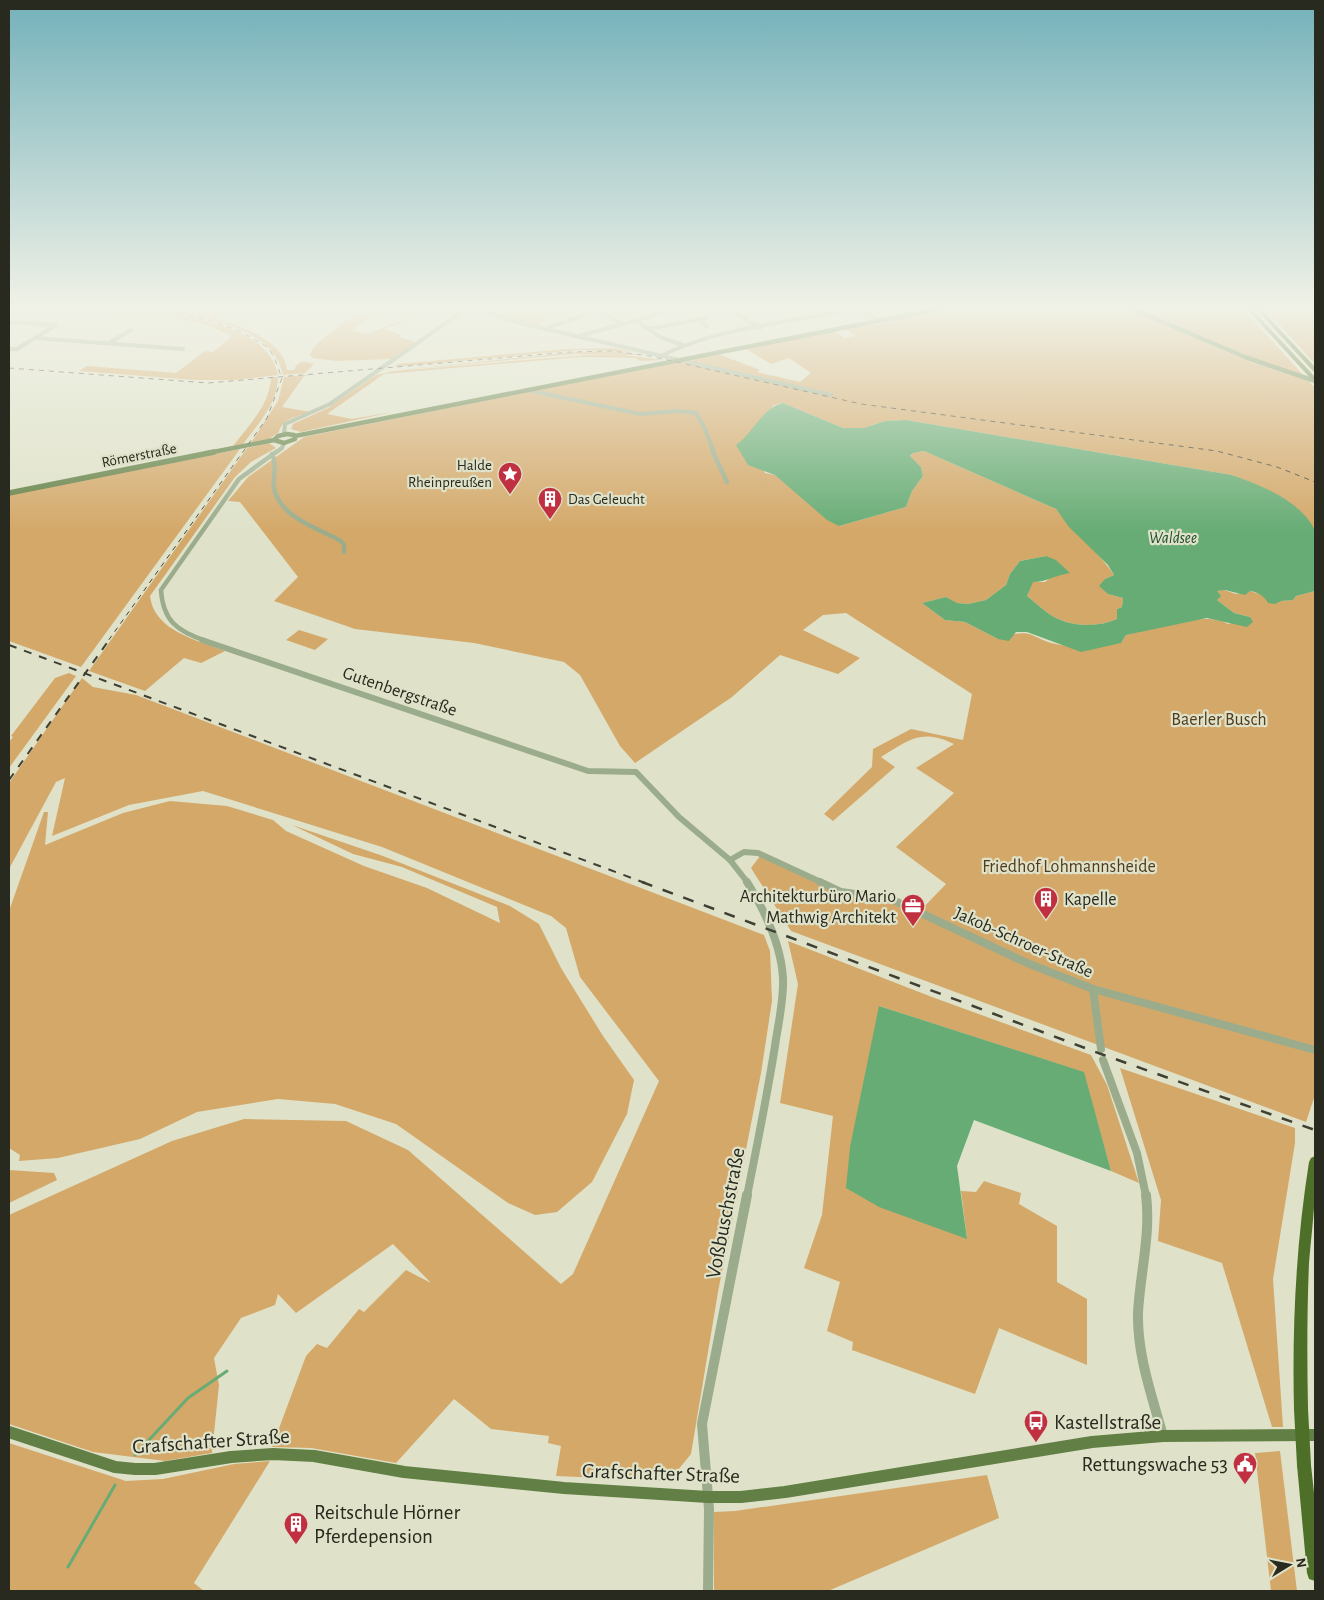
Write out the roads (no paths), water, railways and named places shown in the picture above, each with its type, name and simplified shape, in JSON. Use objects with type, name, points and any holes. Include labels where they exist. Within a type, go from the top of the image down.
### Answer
[{"type":"highway","points":[[1315,1162],[1306,1214],[1302,1280],[1301,1409],[1304,1465],[1315,1573]]},
{"type":"main road","points":[[274,440],[284,434],[295,436],[568,382]]},
{"type":"main road","points":[[274,440],[284,443],[293,441],[295,436]]},
{"type":"main road","name":"Römerstraße","points":[[9,494],[274,440]]},
{"type":"main road","name":"Grafschafter Straße","points":[[9,1432],[115,1467],[135,1469],[155,1469],[231,1457],[273,1454],[314,1456],[404,1472],[564,1488],[708,1497],[741,1497],[785,1492],[1092,1442],[1163,1436],[1315,1435]]},
{"type":"street","points":[[284,434],[285,424],[330,404],[362,382]]},
{"type":"street","points":[[773,382],[831,395]]},
{"type":"street","points":[[526,390],[640,414],[678,411],[696,413],[706,428],[722,474],[727,482]]},
{"type":"street","name":"Gutenbergstraße","points":[[284,443],[282,448],[239,479],[162,590],[162,607],[169,621],[197,638],[588,771],[608,773],[629,770],[636,772],[679,817],[730,860],[758,899],[773,936]]},
{"type":"street","points":[[272,454],[275,460],[274,484],[278,503],[302,520],[341,541],[344,545],[344,552]]},
{"type":"street","name":"Jakob-Schroer-Straße","points":[[730,860],[744,852],[750,852],[841,892],[891,899],[1027,963],[1093,989],[1315,1050]]},
{"type":"street","name":"Voßbuschstraße","points":[[708,1591],[708,1497],[702,1432],[704,1403],[763,1114],[782,1002],[782,970],[773,936]]},
{"type":"street","points":[[1093,989],[1101,1049]]},
{"type":"street","points":[[1103,1060],[1127,1128],[1147,1197],[1147,1250],[1138,1315],[1143,1361],[1163,1436]]},
{"type":"water","name":"Waldsee","points":[[783,403],[843,428],[864,428],[885,421],[906,420],[1232,475],[1279,496],[1309,520],[1315,531],[1315,591],[1296,596],[1293,600],[1281,601],[1275,604],[1268,603],[1265,598],[1250,591],[1245,595],[1225,590],[1217,591],[1221,596],[1217,600],[1234,613],[1250,617],[1253,622],[1247,627],[1207,618],[1126,635],[1121,643],[1081,652],[1027,632],[1016,632],[1009,641],[998,639],[965,622],[945,620],[922,603],[946,597],[957,603],[968,604],[986,600],[1006,585],[1010,574],[1020,561],[1046,556],[1056,560],[1070,573],[1033,582],[1027,596],[1056,618],[1063,621],[1087,625],[1110,622],[1117,619],[1117,609],[1122,607],[1123,598],[1108,594],[1099,586],[1105,579],[1114,575],[1108,565],[1069,527],[1056,509],[924,451],[913,453],[910,456],[921,467],[923,476],[912,491],[906,507],[839,526],[827,520],[775,475],[748,465],[736,445],[763,415]]},
{"type":"water","points":[[879,1006],[1084,1072],[1111,1171],[974,1120],[957,1166],[967,1239],[879,1207],[846,1188],[850,1147]]},
{"type":"waterway","points":[[135,1455],[188,1398],[227,1371]]},
{"type":"waterway","points":[[68,1567],[115,1485]]},
{"type":"railway","points":[[190,382],[224,382]]},
{"type":"railway","points":[[108,641],[267,418],[281,382]]},
{"type":"railway","points":[[763,382],[861,404],[1217,451],[1277,467],[1315,482]]},
{"type":"railway","points":[[85,673],[109,640]]},
{"type":"railway","points":[[9,645],[85,673]]},
{"type":"railway","points":[[9,780],[85,673]]},
{"type":"railway","points":[[85,673],[645,883]]},
{"type":"railway","points":[[642,882],[1101,1054],[1315,1130]]},
{"type":"place","name":"Halde Rheinpreußen","points":[[510,495]]},
{"type":"place","name":"Das Geleucht","points":[[550,520]]},
{"type":"place","name":"Kapelle","points":[[1046,920]]},
{"type":"place","name":"Architekturbüro Mario Mathwig Architekt","points":[[913,927]]},
{"type":"place","name":"Kastellstraße","points":[[1036,1443]]},
{"type":"place","name":"Rettungswache 53","points":[[1245,1485]]},
{"type":"place","name":"Reitschule Hörner Pferdepension","points":[[296,1545]]},
{"type":"park label","name":"Baerler Busch","points":[[1219,719]]},
{"type":"park label","name":"Friedhof Lohmannsheide","points":[[1069,866]]}]
